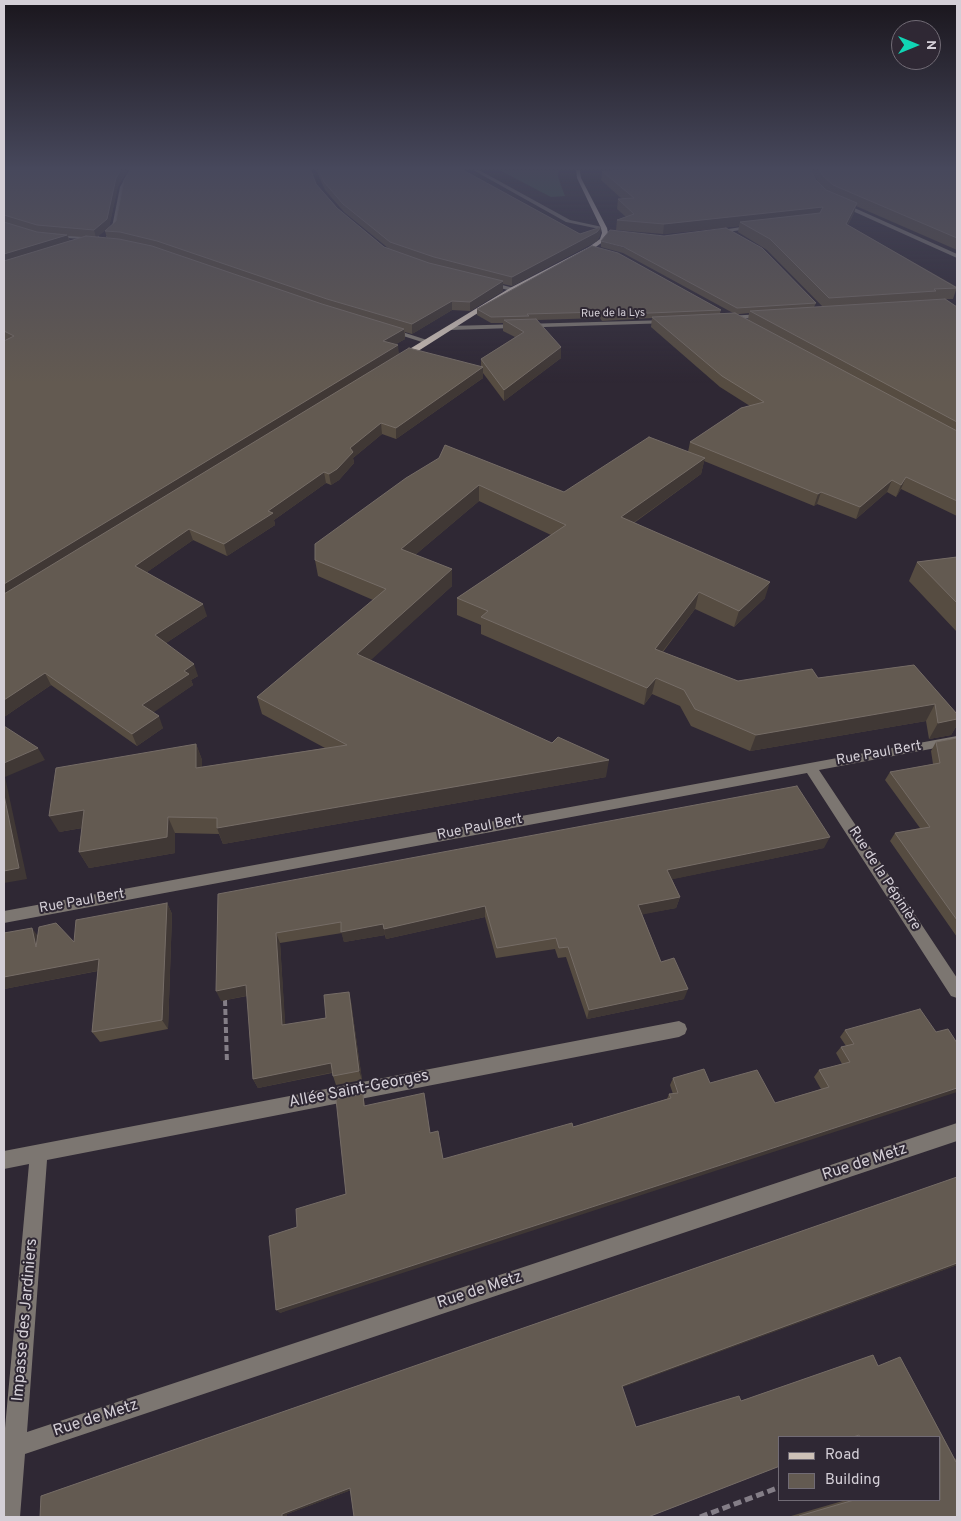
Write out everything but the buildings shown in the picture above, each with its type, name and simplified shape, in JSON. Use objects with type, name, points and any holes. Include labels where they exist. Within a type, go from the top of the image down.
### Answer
[{"type":"main road","points":[[394,362],[512,289],[595,249],[601,241]]},
{"type":"street","points":[[93,241],[115,241]]},
{"type":"street","points":[[924,241],[957,256]]},
{"type":"street","points":[[478,281],[512,289]]},
{"type":"street","points":[[718,316],[729,318],[774,315]]},
{"type":"street","points":[[729,318],[742,325]]},
{"type":"street","name":"Rue de la Lys","points":[[450,328],[677,322]]},
{"type":"street","points":[[384,329],[428,342]]},
{"type":"street","name":"Rue Paul Bert","points":[[4,917],[957,740]]},
{"type":"street","name":"Rue de la Pépinière","points":[[810,767],[957,991]]},
{"type":"street","name":"Allée Saint-Georges","points":[[4,1160],[679,1029]]},
{"type":"street","name":"Rue de Metz","points":[[10,1447],[957,1132]]},
{"type":"street","name":"Impasse des Jardiniers","points":[[9,1517],[10,1447],[39,1152]]},
{"type":"path","points":[[225,1000],[227,1063]]},
{"type":"path","points":[[700,1517],[778,1488]]}]
